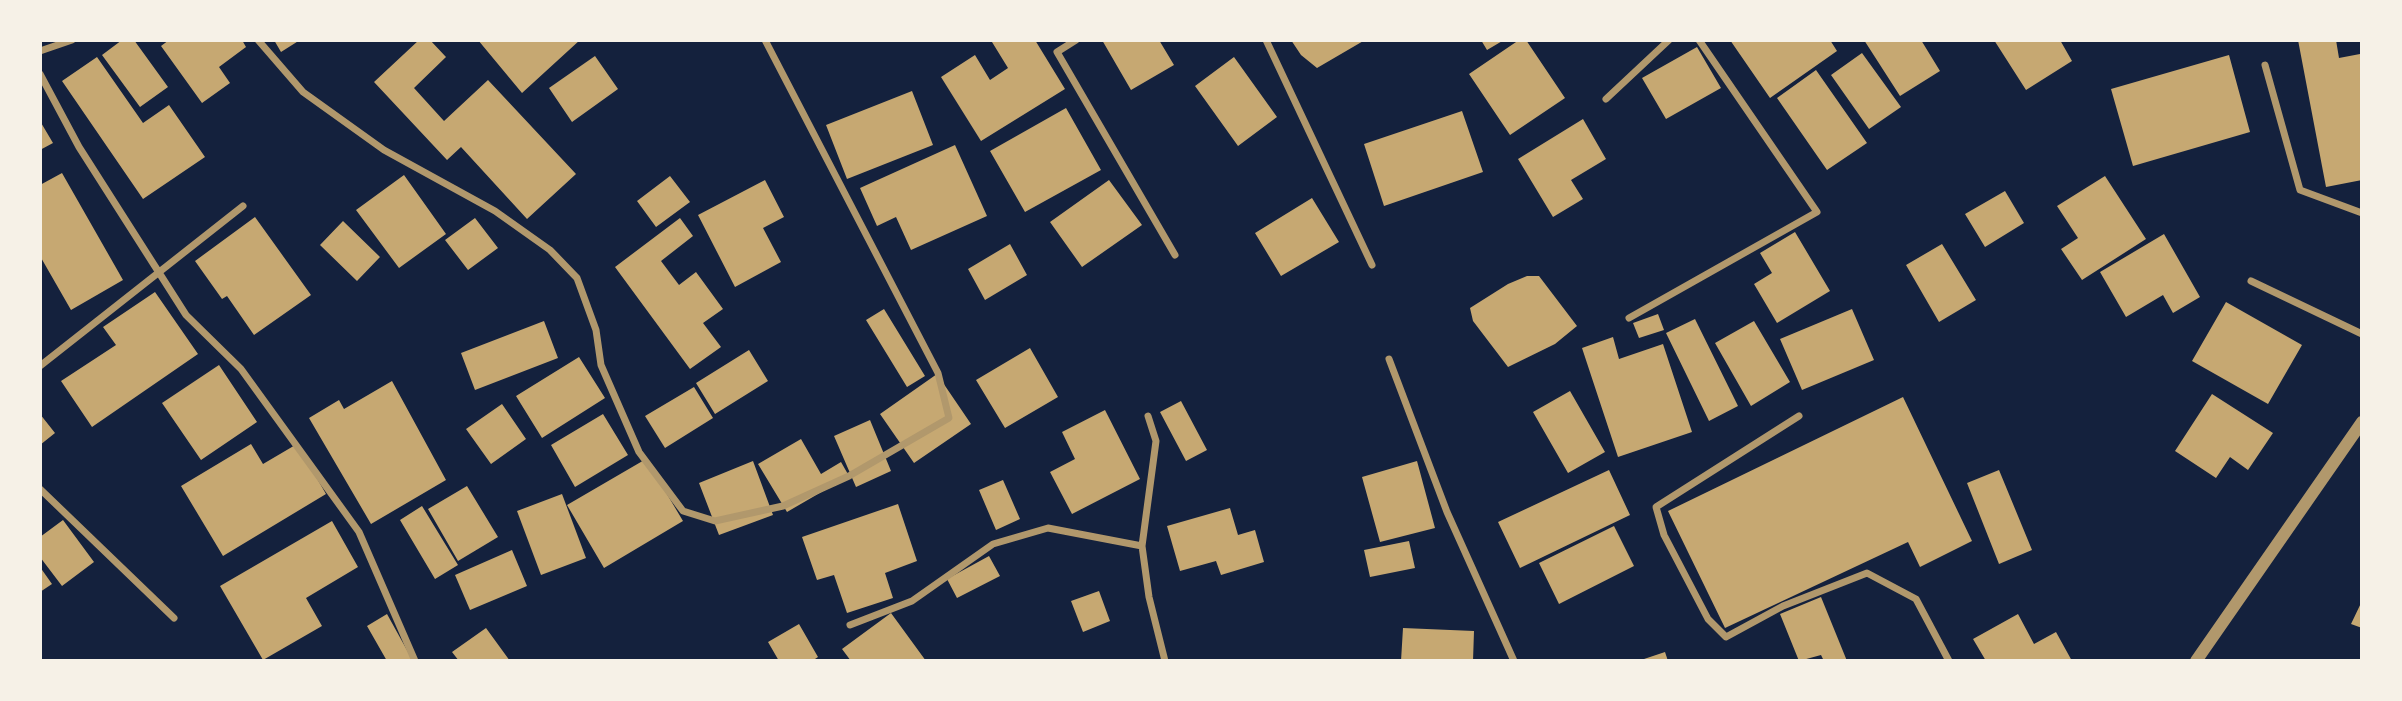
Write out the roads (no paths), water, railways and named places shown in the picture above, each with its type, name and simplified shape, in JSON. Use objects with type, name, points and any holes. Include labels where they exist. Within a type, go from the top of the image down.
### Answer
[{"type":"street","points":[[40,51],[72,40]]},
{"type":"street","points":[[258,40],[303,92],[384,150],[495,211],[550,250],[577,278],[596,330],[601,365],[639,452],[683,511],[715,521],[783,506],[849,476],[950,418],[938,373],[765,40]]},
{"type":"street","points":[[1076,40],[1057,52],[1175,256]]},
{"type":"street","points":[[1266,40],[1373,265]]},
{"type":"street","points":[[1606,100],[1669,40]]},
{"type":"street","points":[[1629,318],[1817,212],[1699,40]]},
{"type":"street","points":[[2265,65],[2301,190],[2362,212]]},
{"type":"street","points":[[40,74],[79,146],[186,315],[241,369],[359,532],[415,661]]},
{"type":"street","points":[[40,366],[243,206]]},
{"type":"street","points":[[2251,281],[2362,334]]},
{"type":"street","points":[[1389,359],[1447,513],[1514,661]]},
{"type":"street","points":[[1148,416],[1156,441],[1142,546],[1149,597],[1165,661]]},
{"type":"street","points":[[1799,416],[1656,507],[1664,535],[1708,619],[1726,638],[1783,606],[1867,573],[1916,599],[1949,661]]},
{"type":"street","points":[[2196,661],[2362,422]]},
{"type":"street","points":[[40,489],[174,618]]},
{"type":"street","points":[[850,625],[912,601],[993,544],[1048,528],[1142,546]]}]
